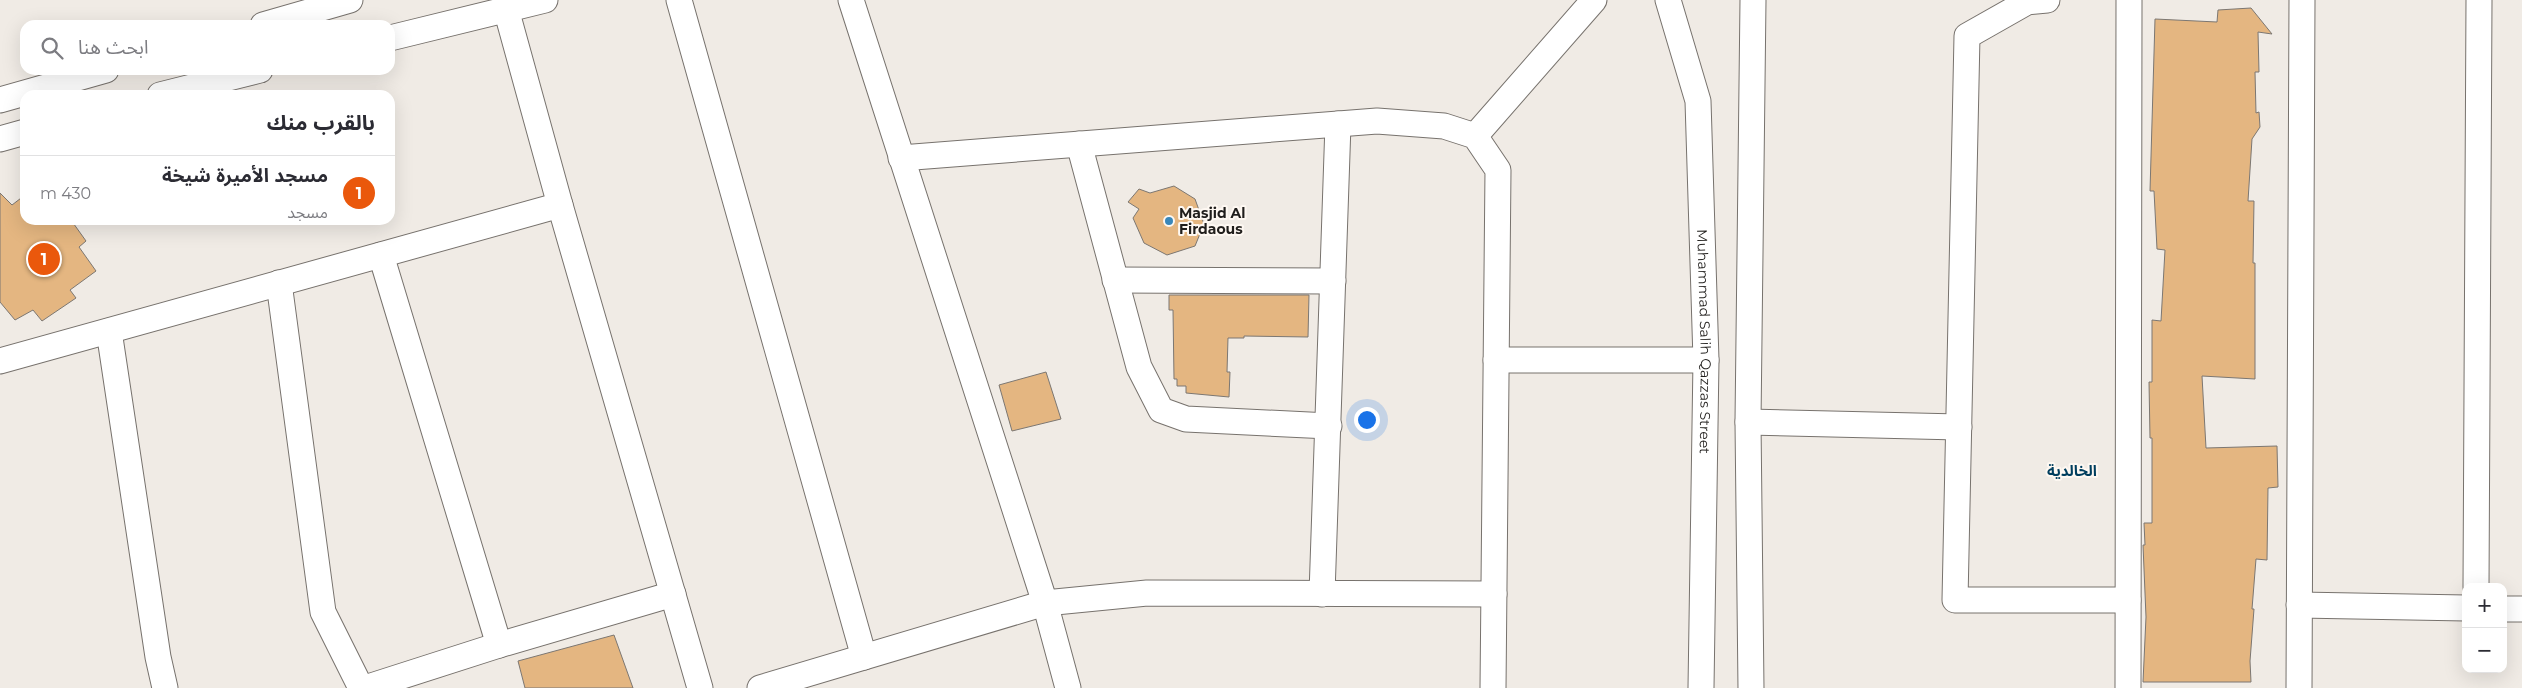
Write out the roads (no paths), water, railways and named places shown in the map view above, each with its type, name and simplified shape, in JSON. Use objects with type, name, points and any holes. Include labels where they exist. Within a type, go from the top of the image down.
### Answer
[{"type":"street","points":[[280,20],[350,0]]},
{"type":"street","points":[[395,37],[545,0]]},
{"type":"street","points":[[679,0],[864,657]]},
{"type":"street","points":[[851,0],[1044,603],[1068,688]]},
{"type":"street","points":[[1475,136],[1594,0]]},
{"type":"street","name":"Muhammad Salih Qazzas Street","points":[[1668,0],[1698,101],[1706,360],[1701,688]]},
{"type":"street","points":[[1752,0],[1748,422],[1752,688]]},
{"type":"street","points":[[2047,0],[2027,2],[1967,36],[1955,600],[2128,600]]},
{"type":"street","points":[[2128,688],[2129,0]]},
{"type":"street","points":[[2299,688],[2302,0]]},
{"type":"street","points":[[2476,583],[2479,0]]},
{"type":"street","points":[[506,9],[560,205],[700,688]]},
{"type":"street","points":[[35,90],[88,75]]},
{"type":"street","points":[[180,90],[240,75]]},
{"type":"street","points":[[0,100],[20,94]]},
{"type":"street","points":[[901,158],[1377,121],[1444,126],[1475,136],[1498,170],[1493,688]]},
{"type":"street","points":[[1322,594],[1338,124]]},
{"type":"street","points":[[0,139],[20,133]]},
{"type":"street","points":[[1078,144],[1139,367],[1161,410],[1186,419],[1329,426]]},
{"type":"street","points":[[0,361],[560,205]]},
{"type":"street","points":[[381,255],[499,645]]},
{"type":"street","points":[[1115,280],[1333,281]]},
{"type":"street","points":[[279,283],[323,612],[363,688],[499,645],[673,594]]},
{"type":"street","points":[[109,330],[158,657],[165,688]]},
{"type":"street","points":[[1496,360],[1706,360]]},
{"type":"street","points":[[1748,422],[1959,427]]},
{"type":"street","points":[[760,688],[1044,603],[1147,593],[1494,594]]},
{"type":"street","points":[[2299,604],[2462,608]]},
{"type":"street","points":[[2507,609],[2522,609]]},
{"type":"place","name":"Masjid Al Firdaous","points":[[1169,221]]},
{"type":"place","name":"مسجد الأميرة شيخة","points":[[44,259]]},
{"type":"district","name":"الخالدية","points":[[2072,471]]}]
